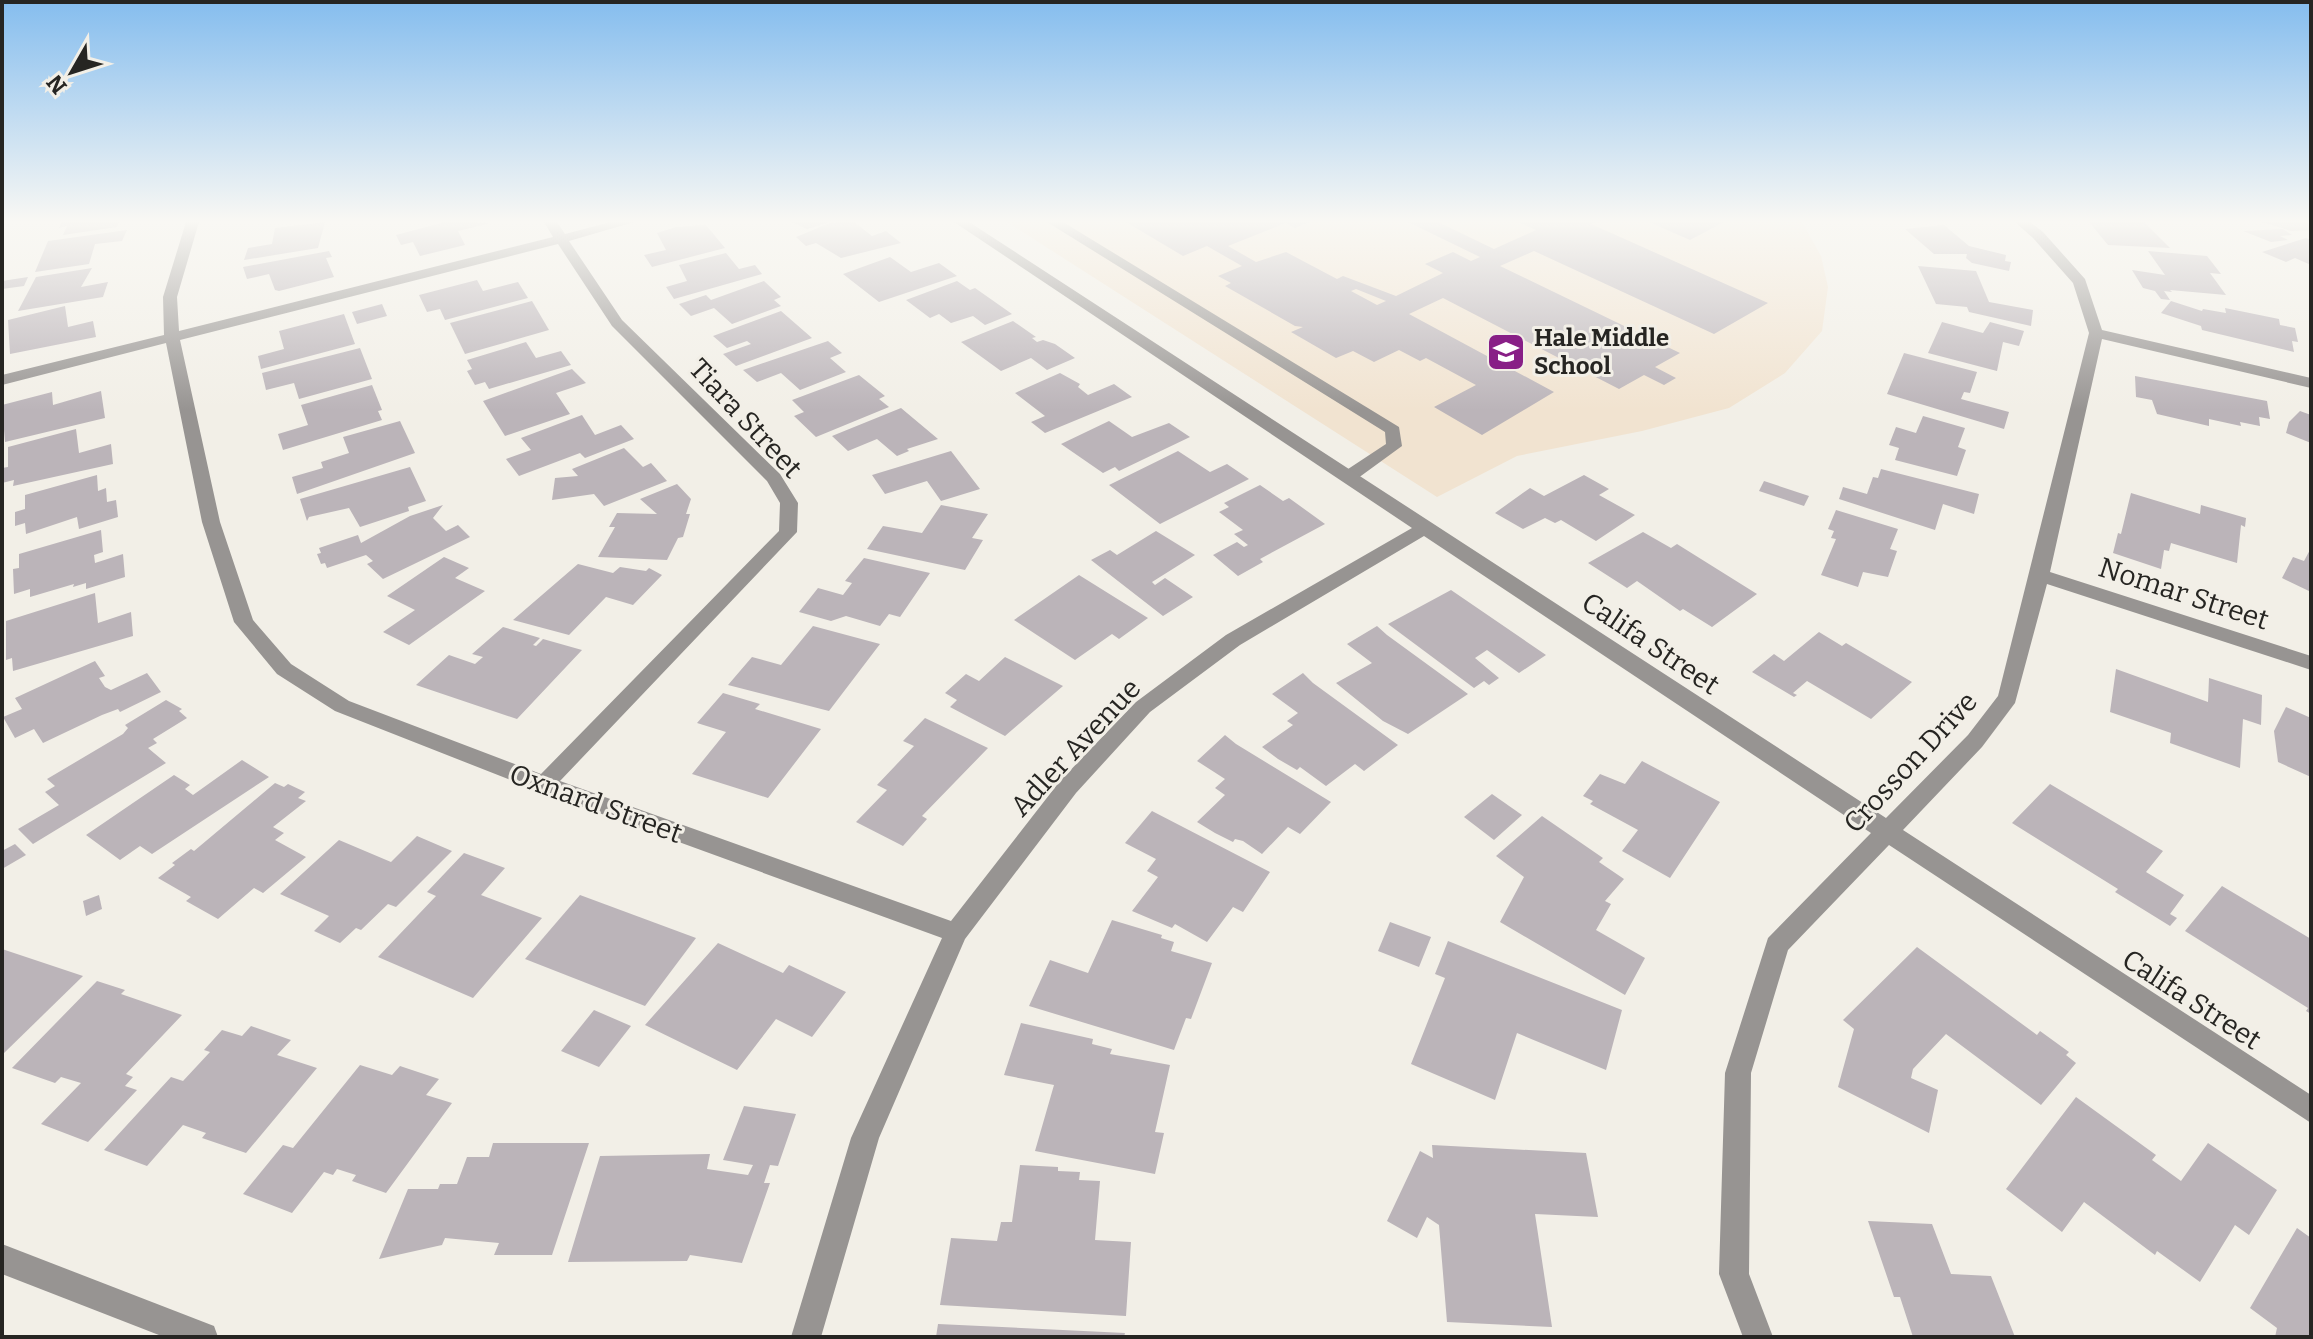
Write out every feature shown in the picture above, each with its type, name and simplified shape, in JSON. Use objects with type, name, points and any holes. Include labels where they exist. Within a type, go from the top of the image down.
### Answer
[{"type":"street","name":"Oxnard Street","points":[[174,284],[170,297],[172,337],[211,522],[244,622],[284,669],[342,706],[544,784],[956,933]]},
{"type":"street","points":[[2,380],[381,284]]},
{"type":"street","name":"Tiara Street","points":[[544,784],[788,532],[789,503],[774,478],[617,323],[592,284]]},
{"type":"street","name":"Califa Street","points":[[1055,284],[2311,1110]]},
{"type":"street","points":[[1155,284],[1393,430],[1394,446],[1348,477]]},
{"type":"street","points":[[2081,284],[2096,333],[2311,383]]},
{"type":"street","name":"Crosson Drive","points":[[1758,1337],[1734,1274],[1738,1073],[1777,945],[1884,831],[1975,741],[2008,698],[2096,333]]},
{"type":"street","name":"Adler Avenue","points":[[956,933],[1068,787],[1143,707],[1233,640],[1425,528]]},
{"type":"street","name":"Nomar Street","points":[[2040,575],[2311,663]]},
{"type":"street","points":[[806,1337],[865,1138],[956,933]]},
{"type":"street","points":[[2,1259],[203,1337]]},
{"type":"shaded area","name":"Hale Middle School","points":[[1105,284],[1827,284],[1822,331],[1785,373],[1729,408],[1642,431],[1517,456],[1437,497]]},
{"type":"building","points":[[2,284],[25,284],[24,286],[2,289]]},
{"type":"building","points":[[32,284],[82,284],[81,287],[107,284],[103,297],[18,311]]},
{"type":"building","points":[[273,284],[305,284],[279,291]]},
{"type":"building","points":[[460,284],[479,284],[483,291],[520,284],[528,298],[445,320],[440,309],[427,312],[419,295]]},
{"type":"building","points":[[675,284],[725,284],[674,299],[666,287]]},
{"type":"building","points":[[754,284],[768,284],[781,297],[774,300],[781,306],[732,324],[714,308],[691,316],[679,304],[706,295],[711,300]]},
{"type":"building","points":[[856,284],[932,284],[879,302]]},
{"type":"building","points":[[948,284],[962,284],[970,290],[975,288],[1012,314],[985,325],[973,316],[951,323],[939,314],[930,318],[906,300]]},
{"type":"building","points":[[1365,284],[1396,296],[1420,284],[1538,284],[1680,353],[1655,367],[1676,378],[1664,385],[1644,375],[1619,389],[1443,298],[1409,314],[1554,392],[1482,435],[1434,407],[1476,385],[1426,358],[1420,361],[1399,350],[1374,362],[1353,351],[1336,358],[1291,332],[1303,327],[1295,326],[1225,286]],"holes":[[[1356,289],[1386,301],[1377,305],[1351,291]]]},
{"type":"building","points":[[1607,284],[1727,284],[1768,303],[1714,334]]},
{"type":"building","points":[[1927,284],[1982,284],[1989,302],[2033,310],[2031,326],[1969,312],[1967,307],[1936,304]]},
{"type":"building","points":[[2141,284],[2218,284],[2226,295],[2164,291],[2170,300],[2161,299],[2155,291]]},
{"type":"building","points":[[532,301],[549,330],[465,354],[450,323]]},
{"type":"building","points":[[2171,301],[2202,311],[2226,313],[2225,308],[2279,319],[2280,325],[2295,328],[2298,342],[2292,341],[2294,352],[2202,330],[2201,326],[2161,313]]},
{"type":"building","points":[[382,304],[387,316],[357,324],[352,312]]},
{"type":"building","points":[[65,306],[68,327],[93,321],[96,337],[10,354],[8,320]]},
{"type":"building","points":[[781,311],[812,338],[736,366],[723,354],[751,344],[747,341],[727,348],[713,336]]},
{"type":"building","points":[[344,314],[355,344],[261,369],[258,356],[284,349],[279,331]]},
{"type":"building","points":[[1013,321],[1036,337],[1032,338],[1037,342],[1043,340],[1055,344],[1075,358],[1047,370],[1031,358],[1001,371],[961,342]]},
{"type":"building","points":[[1942,322],[1983,333],[1990,322],[2024,331],[2019,346],[2003,342],[1997,371],[1928,353]]},
{"type":"building","points":[[828,341],[842,353],[830,358],[846,372],[800,390],[781,373],[757,382],[743,370]]},
{"type":"building","points":[[526,342],[536,358],[561,351],[571,365],[489,389],[485,382],[475,385],[467,371],[472,369],[467,360]]},
{"type":"building","points":[[360,348],[372,379],[299,399],[294,383],[266,390],[262,373]]},
{"type":"building","points":[[1904,353],[1977,372],[1970,393],[1964,392],[1961,399],[2009,412],[2004,429],[1887,394]]},
{"type":"building","points":[[572,369],[586,383],[556,393],[570,414],[505,436],[483,401]]},
{"type":"building","points":[[1060,373],[1080,384],[1078,387],[1088,395],[1114,384],[1132,397],[1045,433],[1031,422],[1045,416],[1015,393]]},
{"type":"building","points":[[859,375],[885,396],[879,399],[889,407],[816,437],[794,416],[804,412],[792,400]]},
{"type":"building","points":[[2135,376],[2267,401],[2270,419],[2259,417],[2260,426],[2240,422],[2241,426],[2209,419],[2209,426],[2157,414],[2152,400],[2136,397]]},
{"type":"building","points":[[372,385],[382,410],[378,411],[382,420],[283,450],[278,434],[308,425],[301,405]]},
{"type":"building","points":[[101,391],[105,418],[5,442],[2,405],[52,392],[53,405]]},
{"type":"building","points":[[901,408],[938,439],[907,449],[909,451],[897,456],[877,439],[848,451],[832,436]]},
{"type":"building","points":[[2300,411],[2311,415],[2311,443],[2286,433],[2289,422]]},
{"type":"building","points":[[582,415],[595,435],[621,425],[634,439],[585,458],[580,453],[519,476],[506,459],[531,450],[521,438]]},
{"type":"building","points":[[1923,416],[1965,428],[1958,447],[1966,450],[1957,476],[1895,460],[1899,448],[1889,445],[1896,427],[1916,433]]},
{"type":"building","points":[[400,421],[415,453],[297,494],[292,477],[323,468],[321,462],[349,453],[343,437]]},
{"type":"building","points":[[1109,421],[1132,437],[1169,423],[1190,437],[1119,471],[1115,467],[1103,473],[1061,444]]},
{"type":"building","points":[[76,429],[79,453],[111,444],[113,464],[13,486],[14,480],[2,483],[2,468],[8,467],[8,447]]},
{"type":"building","points":[[624,448],[643,467],[651,463],[667,481],[604,506],[594,494],[552,500],[555,478],[578,476],[572,469]]},
{"type":"building","points":[[951,451],[980,489],[941,501],[927,481],[885,494],[872,475]]},
{"type":"building","points":[[1178,451],[1210,472],[1227,464],[1249,479],[1160,524],[1109,485]]},
{"type":"building","points":[[410,467],[426,501],[408,507],[409,511],[360,527],[349,508],[309,517],[307,521],[300,499]]},
{"type":"building","points":[[1881,469],[1979,494],[1974,514],[1943,504],[1935,530],[1839,499],[1843,487],[1867,494],[1873,477],[1878,478]]},
{"type":"building","points":[[97,475],[98,491],[106,488],[107,502],[116,500],[118,517],[79,529],[77,517],[26,534],[25,523],[15,526],[15,512],[25,509],[25,495]]},
{"type":"building","points":[[1584,475],[1609,489],[1599,495],[1635,515],[1596,541],[1561,520],[1555,523],[1545,518],[1523,529],[1495,513],[1530,488],[1544,496]]},
{"type":"building","points":[[1764,481],[1809,496],[1804,506],[1759,491]]},
{"type":"building","points":[[677,484],[691,499],[686,514],[690,514],[683,537],[678,538],[667,560],[598,557],[615,527],[609,527],[617,513],[657,514],[640,499]]},
{"type":"building","points":[[1260,485],[1283,501],[1289,498],[1325,524],[1260,559],[1263,562],[1238,576],[1213,555],[1237,542],[1244,547],[1248,545],[1234,534],[1243,530],[1219,512],[1229,507],[1224,503]]},
{"type":"building","points":[[2131,493],[2200,514],[2201,505],[2246,518],[2245,527],[2241,525],[2237,563],[2171,543],[2169,551],[2164,550],[2161,569],[2113,553]]},
{"type":"building","points":[[443,505],[433,518],[446,531],[458,525],[470,537],[383,579],[367,564],[373,561],[366,555],[327,568],[325,563],[321,564],[317,554],[321,553],[319,548],[358,535],[361,543],[410,516]]},
{"type":"building","points":[[941,505],[988,514],[972,538],[983,540],[965,570],[867,549],[883,526],[922,533]]},
{"type":"building","points":[[1836,510],[1898,529],[1890,549],[1897,551],[1888,577],[1863,572],[1858,587],[1821,575],[1836,539],[1831,538],[1834,531],[1828,529]]},
{"type":"building","points":[[101,530],[103,552],[94,555],[95,563],[123,554],[125,577],[86,589],[86,583],[30,597],[30,589],[14,594],[13,569],[19,568],[19,554]]},
{"type":"building","points":[[1156,531],[1195,555],[1152,582],[1155,585],[1165,578],[1193,597],[1163,616],[1091,560],[1110,550],[1117,555]]},
{"type":"building","points":[[1643,532],[1671,548],[1677,544],[1757,594],[1712,627],[1683,609],[1680,611],[1637,581],[1627,588],[1588,563]]},
{"type":"building","points":[[2311,548],[2311,592],[2282,578],[2293,557],[2304,561]]},
{"type":"building","points":[[444,557],[469,568],[455,578],[485,591],[409,645],[383,632],[415,610],[387,596]]},
{"type":"building","points":[[864,558],[930,573],[900,617],[889,614],[880,626],[846,616],[831,621],[799,612],[818,588],[843,595],[852,583],[845,581]]},
{"type":"building","points":[[578,564],[613,573],[620,567],[646,571],[649,568],[662,575],[633,605],[606,597],[569,635],[513,620]]},
{"type":"building","points":[[1079,575],[1148,618],[1119,639],[1112,634],[1075,660],[1014,620]]},
{"type":"building","points":[[1451,590],[1546,655],[1519,673],[1487,650],[1475,658],[1499,678],[1489,685],[1484,681],[1474,688],[1388,624]]},
{"type":"building","points":[[95,593],[98,623],[131,612],[133,636],[13,671],[12,658],[6,660],[6,621]]},
{"type":"building","points":[[813,626],[880,644],[829,711],[728,685],[752,657],[781,665]]},
{"type":"building","points":[[1377,626],[1468,694],[1408,734],[1383,721],[1336,683],[1372,663],[1347,644]]},
{"type":"building","points":[[503,627],[540,638],[533,645],[536,646],[543,639],[582,650],[517,719],[416,685],[449,655],[475,664],[483,657],[472,654]]},
{"type":"building","points":[[1819,632],[1842,646],[1846,643],[1912,682],[1871,719],[1807,681],[1793,693],[1797,695],[1794,697],[1752,672],[1774,654],[1784,661]]},
{"type":"building","points":[[1005,657],[1063,686],[1005,736],[950,707],[957,700],[945,693],[966,674],[979,681]]},
{"type":"building","points":[[95,661],[105,676],[99,678],[111,690],[147,673],[161,692],[43,743],[34,729],[15,738],[3,717],[22,709],[15,698]]},
{"type":"building","points":[[2116,669],[2208,702],[2209,678],[2262,695],[2261,725],[2243,719],[2240,768],[2170,743],[2171,733],[2110,712]]},
{"type":"building","points":[[1303,673],[1398,745],[1364,771],[1355,764],[1326,786],[1300,767],[1297,770],[1262,747],[1293,725],[1287,721],[1298,713],[1272,694]]},
{"type":"building","points":[[723,693],[760,704],[755,709],[821,729],[768,798],[692,774],[726,732],[697,723]]},
{"type":"building","points":[[166,700],[182,709],[179,711],[187,718],[153,739],[157,743],[148,748],[166,763],[33,844],[18,829],[59,805],[45,792],[55,786],[47,779],[123,734],[128,728],[125,725]]},
{"type":"building","points":[[2286,707],[2311,718],[2311,777],[2278,762],[2274,731]]},
{"type":"building","points":[[925,718],[988,748],[922,816],[927,819],[903,846],[856,822],[887,790],[877,785],[914,746],[903,741]]},
{"type":"building","points":[[1225,735],[1331,802],[1300,834],[1288,827],[1262,854],[1243,841],[1235,839],[1233,842],[1197,822],[1225,795],[1215,788],[1225,779],[1197,761]]},
{"type":"building","points":[[242,760],[269,777],[152,854],[140,846],[120,860],[86,835],[174,775],[190,785],[185,789],[193,795]]},
{"type":"building","points":[[1642,761],[1720,802],[1670,878],[1622,851],[1638,830],[1590,804],[1593,801],[1583,796],[1600,774],[1625,784]]},
{"type":"building","points":[[275,783],[284,787],[288,784],[305,792],[298,798],[306,801],[273,827],[284,833],[275,840],[306,857],[263,893],[254,888],[218,919],[186,901],[191,897],[158,878],[175,865],[172,863],[191,849],[194,851]]},
{"type":"building","points":[[2050,784],[2163,851],[2146,872],[2184,895],[2170,914],[2177,918],[2170,926],[2115,892],[2118,889],[2012,823]]},
{"type":"building","points":[[1492,794],[1522,815],[1494,840],[1464,817]]},
{"type":"building","points":[[1152,811],[1270,872],[1243,912],[1233,907],[1207,942],[1175,924],[1172,928],[1132,911],[1158,877],[1147,871],[1156,859],[1125,843]]},
{"type":"building","points":[[1542,816],[1603,858],[1599,862],[1624,879],[1605,901],[1611,904],[1596,930],[1645,958],[1625,995],[1500,922],[1524,877],[1496,856]]},
{"type":"building","points":[[417,836],[452,851],[396,907],[388,904],[361,930],[356,928],[340,943],[314,931],[329,916],[280,894],[339,840],[391,862]]},
{"type":"building","points":[[15,844],[26,855],[2,869],[2,851]]},
{"type":"building","points":[[464,853],[505,868],[481,895],[542,918],[473,998],[378,957],[436,896],[427,892]]},
{"type":"building","points":[[2222,886],[2311,939],[2311,1014],[2306,1011],[2308,1008],[2185,931]]},
{"type":"building","points":[[99,895],[102,909],[86,916],[83,901]]},
{"type":"building","points":[[580,895],[696,938],[645,1006],[525,959]]},
{"type":"building","points":[[1112,920],[1162,935],[1161,938],[1174,942],[1171,951],[1212,963],[1191,1019],[1186,1018],[1174,1050],[1029,1006],[1050,960],[1088,973]]},
{"type":"building","points":[[1390,922],[1431,937],[1419,967],[1378,951]]},
{"type":"building","points":[[1448,941],[1622,1010],[1606,1070],[1517,1033],[1495,1100],[1411,1064],[1445,978],[1435,974]]},
{"type":"building","points":[[718,943],[783,973],[789,965],[846,992],[812,1037],[776,1019],[737,1070],[645,1025]]},
{"type":"building","points":[[1917,947],[2037,1035],[2040,1031],[2069,1052],[2066,1055],[2076,1063],[2041,1105],[1946,1034],[1913,1069],[1911,1078],[1938,1090],[1929,1133],[1838,1087],[1854,1029],[1843,1020]]},
{"type":"building","points":[[2,949],[83,976],[2,1055]]},
{"type":"building","points":[[97,981],[125,990],[121,994],[182,1015],[126,1074],[133,1077],[125,1086],[137,1090],[88,1142],[41,1124],[81,1083],[61,1077],[55,1083],[12,1068]]},
{"type":"building","points":[[594,1010],[631,1026],[599,1067],[561,1051]]},
{"type":"building","points":[[1021,1023],[1093,1039],[1092,1044],[1112,1049],[1110,1054],[1170,1065],[1155,1132],[1164,1133],[1155,1174],[1035,1151],[1054,1085],[1004,1075]]},
{"type":"building","points":[[251,1026],[291,1040],[277,1055],[317,1068],[246,1153],[202,1138],[206,1133],[183,1125],[147,1166],[104,1150],[171,1077],[183,1081],[210,1052],[204,1050],[222,1030],[242,1036]]},
{"type":"building","points":[[360,1065],[392,1075],[400,1066],[439,1079],[426,1095],[452,1103],[386,1193],[352,1181],[356,1175],[337,1169],[333,1175],[324,1172],[292,1213],[243,1194],[283,1145],[293,1148]]},
{"type":"building","points":[[2076,1097],[2156,1155],[2152,1160],[2181,1181],[2208,1143],[2277,1190],[2249,1235],[2235,1225],[2200,1282],[2157,1251],[2155,1255],[2084,1202],[2062,1232],[2006,1189]]},
{"type":"building","points":[[744,1106],[796,1114],[778,1166],[770,1165],[764,1183],[770,1183],[742,1263],[690,1255],[687,1261],[568,1262],[600,1156],[710,1154],[707,1169],[748,1175],[753,1165],[723,1160]]},
{"type":"building","points":[[493,1143],[589,1143],[552,1255],[494,1255],[499,1243],[445,1238],[442,1245],[379,1259],[408,1189],[438,1189],[440,1184],[457,1184],[467,1157],[489,1157]]},
{"type":"building","points":[[1432,1145],[1586,1153],[1598,1217],[1535,1214],[1552,1327],[1447,1322],[1439,1225],[1427,1217],[1417,1238],[1387,1221],[1420,1151],[1433,1158]]},
{"type":"building","points":[[1020,1165],[1058,1167],[1058,1171],[1080,1172],[1079,1180],[1100,1181],[1095,1240],[1131,1242],[1126,1316],[940,1305],[951,1238],[997,1241],[1001,1222],[1012,1222]]},
{"type":"building","points":[[1868,1221],[1932,1224],[1951,1274],[1991,1276],[2015,1337],[1913,1337],[1900,1297],[1894,1297]]},
{"type":"building","points":[[2297,1228],[2311,1238],[2311,1337],[2275,1337],[2277,1328],[2250,1308]]},
{"type":"building","points":[[938,1324],[1125,1333],[1124,1337],[936,1337]]},
{"type":"place","name":"Hale Middle School","points":[[1506,352]]}]
